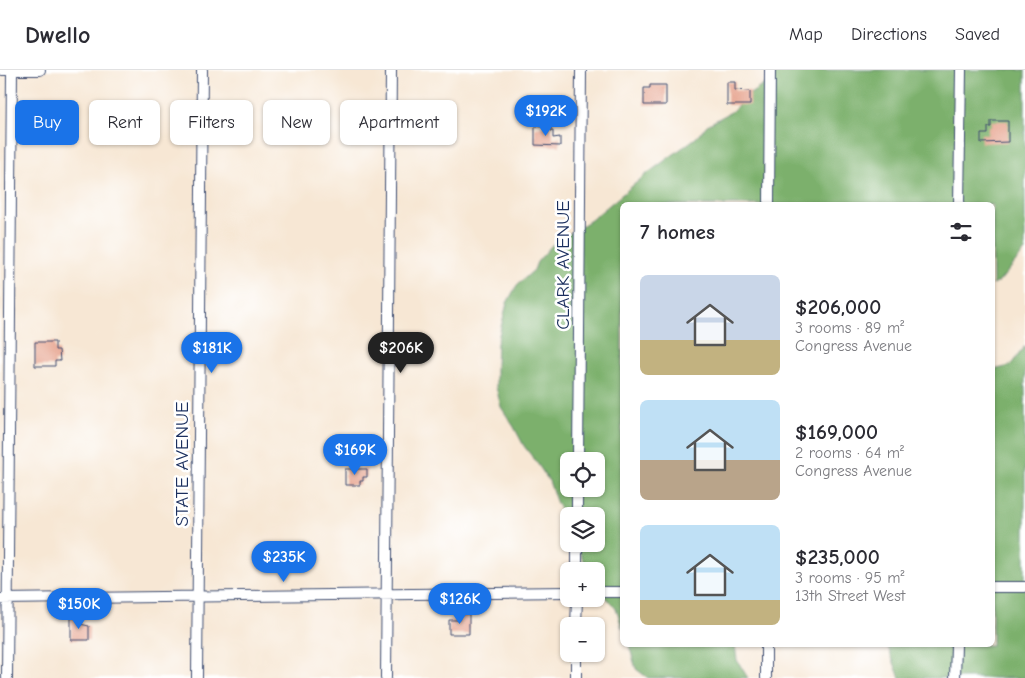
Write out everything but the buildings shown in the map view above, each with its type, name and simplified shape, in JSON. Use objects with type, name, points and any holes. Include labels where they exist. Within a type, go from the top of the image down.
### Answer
[{"type":"street","points":[[0,70],[40,70]]},
{"type":"street","points":[[7,678],[4,599],[12,70]]},
{"type":"street","name":"STATE AVENUE","points":[[197,678],[202,70]]},
{"type":"street","points":[[386,678],[391,70]]},
{"type":"street","name":"CLARK AVENUE","points":[[578,452],[581,70]]},
{"type":"street","points":[[769,202],[770,70]]},
{"type":"street","points":[[960,202],[961,70]]},
{"type":"street","points":[[995,588],[1025,587]]},
{"type":"street","points":[[4,599],[560,592]]},
{"type":"street","points":[[605,592],[620,592]]},
{"type":"street","points":[[766,647],[766,678]]},
{"type":"street","points":[[956,647],[956,678]]},
{"type":"street","points":[[576,662],[576,678]]},
{"type":"green space","points":[[781,70],[1025,70],[1025,251],[999,282],[995,284],[995,202],[620,202],[620,620],[616,609],[605,597],[605,562],[586,562],[583,560],[580,552],[605,552],[605,507],[560,507],[560,510],[549,481],[524,446],[501,407],[496,387],[497,343],[507,303],[517,285],[534,270],[537,262],[553,244],[591,220],[648,173],[697,137],[707,125],[731,112],[747,96]]},
{"type":"green space","points":[[1025,346],[1025,678],[900,678],[888,647],[995,647],[995,370],[1010,366]]},
{"type":"green space","points":[[630,647],[735,647],[737,660],[748,678],[648,678],[636,669]]}]
